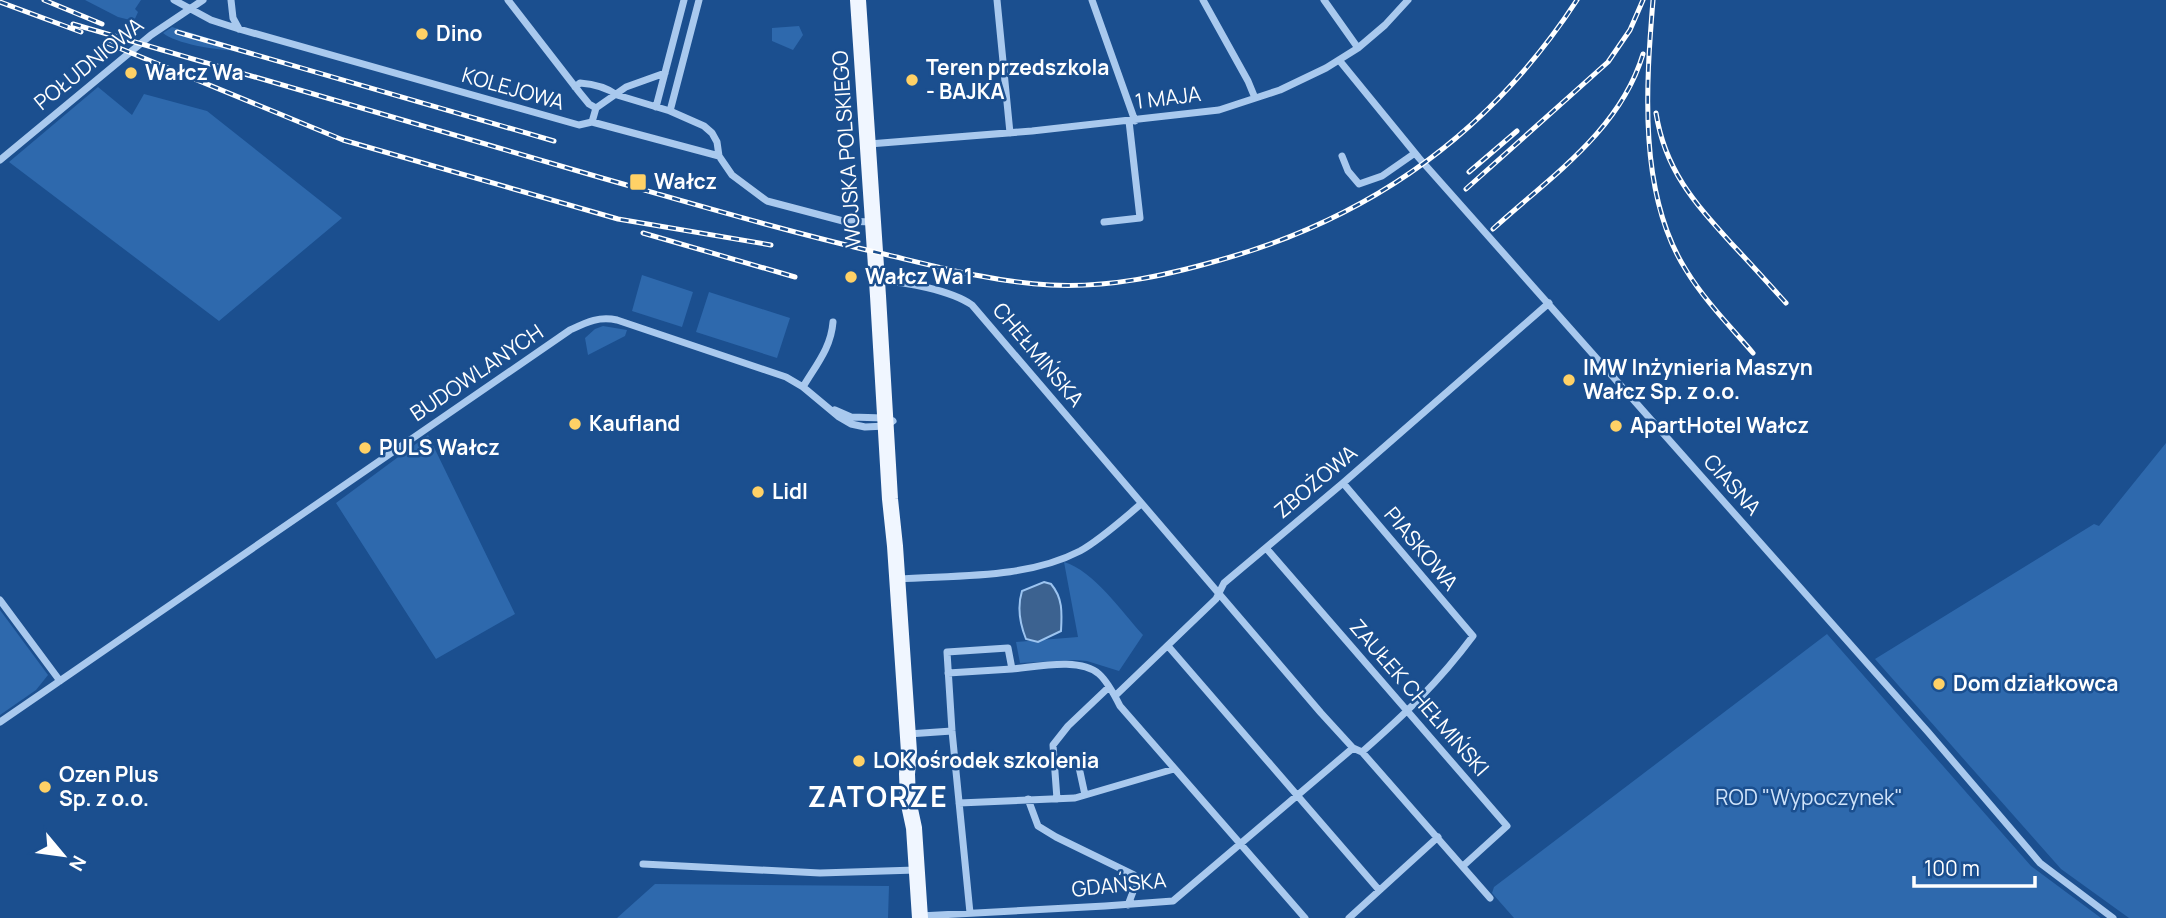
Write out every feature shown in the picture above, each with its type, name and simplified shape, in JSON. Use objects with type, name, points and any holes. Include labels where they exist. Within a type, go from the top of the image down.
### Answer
[{"type":"main road","name":"WOJSKA POLSKIEGO","points":[[858,0],[878,289],[883,390],[881,416],[898,498],[895,542],[909,752],[908,800],[914,828],[920,917]]},
{"type":"main road","name":"WOJSKA POLSKIEGO","points":[[878,289],[889,362],[881,416]]},
{"type":"street","name":"KOLEJOWA","points":[[174,0],[211,20],[239,29],[579,125],[592,122],[719,156]]},
{"type":"street","name":"POŁUDNIOWA","points":[[0,160],[151,36],[203,0]]},
{"type":"street","points":[[231,0],[233,18],[239,29]]},
{"type":"street","points":[[508,0],[575,87],[589,104],[596,108]]},
{"type":"street","points":[[656,107],[684,0],[699,2],[670,111]]},
{"type":"street","points":[[997,0],[1010,133]]},
{"type":"street","points":[[1092,0],[1132,121],[1140,218],[1104,222]]},
{"type":"street","points":[[1203,0],[1255,98]]},
{"type":"street","points":[[1324,0],[1358,47],[1385,25],[1408,0]]},
{"type":"street","name":"1 MAJA","points":[[867,145],[1132,121],[1219,110],[1280,90],[1339,60],[1358,47]]},
{"type":"street","name":"CIASNA","points":[[1339,60],[1415,153],[1928,732],[2040,863],[2113,918]]},
{"type":"street","points":[[592,122],[596,108],[626,87],[665,73]]},
{"type":"street","points":[[575,87],[580,83],[592,84],[617,95],[670,111],[704,126],[718,142],[719,156],[732,175],[768,201],[843,221],[873,222]]},
{"type":"street","points":[[1342,156],[1348,172],[1359,184],[1382,176],[1415,153]]},
{"type":"street","name":"CHEŁMIŃSKA","points":[[878,289],[894,282],[951,294],[972,305],[1219,593]]},
{"type":"street","name":"ZBOŻOWA","points":[[1115,696],[1216,599],[1224,583],[1343,484],[1549,303]]},
{"type":"street","name":"BUDOWLANYCH","points":[[0,722],[570,330],[592,320],[617,320],[786,377],[803,387],[839,417],[858,427],[881,416]]},
{"type":"street","points":[[803,387],[826,352],[832,338],[833,322]]},
{"type":"street","name":"BUDOWLANYCH","points":[[828,406],[851,416],[881,416]]},
{"type":"street","name":"PIASKOWA","points":[[1343,484],[1473,636],[1435,684],[1407,713]]},
{"type":"street","points":[[897,579],[1004,571],[1061,559],[1082,550],[1141,504]]},
{"type":"street","name":"ZAUŁEK CHEŁMIŃSKI","points":[[1266,548],[1507,826],[1463,866]]},
{"type":"street","points":[[1219,593],[1353,748],[1362,752],[1490,898]]},
{"type":"street","points":[[0,600],[61,681]]},
{"type":"street","points":[[1168,646],[1379,890]]},
{"type":"street","points":[[970,913],[947,652],[1009,648],[1012,669]]},
{"type":"street","points":[[948,673],[1078,664],[1100,674],[1120,706],[1304,918]]},
{"type":"street","points":[[1057,799],[1053,745],[1068,726],[1108,687]]},
{"type":"street","points":[[1362,752],[1407,713]]},
{"type":"street","points":[[908,734],[952,731]]},
{"type":"street","name":"GDAŃSKA","points":[[920,917],[1173,901],[1353,748]]},
{"type":"street","points":[[1077,758],[1084,795]]},
{"type":"street","points":[[959,803],[1057,799],[1084,795],[1174,769]]},
{"type":"street","points":[[1028,799],[1038,826],[1134,875],[1136,881],[1128,905]]},
{"type":"street","points":[[1349,918],[1438,837]]},
{"type":"street","points":[[643,864],[820,873],[917,870]]},
{"type":"green space","points":[[85,0],[141,0],[135,9],[138,12],[134,21],[118,17]]},
{"type":"green space","points":[[799,26],[803,35],[793,50],[772,41],[772,28]]},
{"type":"green space","points":[[172,27],[248,50],[217,49],[180,41],[163,33]]},
{"type":"green space","points":[[98,87],[132,115],[144,94],[207,111],[342,218],[219,321],[9,162]]},
{"type":"green space","points":[[642,275],[693,292],[682,327],[632,311]]},
{"type":"green space","points":[[709,292],[790,318],[777,358],[696,332]]},
{"type":"green space","points":[[603,326],[627,330],[625,336],[588,355],[585,338]]},
{"type":"green space","points":[[428,435],[515,614],[436,659],[336,503]]},
{"type":"green space","name":"ROD \"Wypoczynek\"","points":[[2166,443],[2166,918],[2129,918],[2061,869],[1875,659],[2094,524],[2099,526]]},
{"type":"green space","points":[[1064,562],[1097,583],[1143,635],[1119,671],[1075,660],[1020,663],[1016,642],[1078,637]]},
{"type":"green space","points":[[0,610],[48,675],[36,690],[0,715]]},
{"type":"green space","name":"ROD \"Wypoczynek\"","points":[[1827,634],[2031,866],[2101,918],[1514,918],[1492,893],[1494,887]]},
{"type":"green space","points":[[655,884],[889,886],[888,918],[617,918]]},
{"type":"shaded area","points":[[1044,582],[1051,584],[1060,600],[1061,631],[1038,642],[1026,639],[1019,609],[1022,591]]},
{"type":"railway","points":[[44,0],[102,24]]},
{"type":"railway","points":[[73,24],[602,178],[816,237],[989,278],[1050,285],[1094,285],[1136,280],[1220,260],[1275,242],[1327,220],[1377,194],[1423,164],[1466,129],[1506,90],[1543,47],[1577,0]]},
{"type":"railway","points":[[1466,189],[1608,62],[1630,30],[1643,0]]},
{"type":"railway","points":[[1653,0],[1648,68],[1649,139],[1660,208],[1671,240],[1693,281],[1753,353]]},
{"type":"railway","points":[[0,2],[81,32]]},
{"type":"railway","points":[[177,32],[554,141]]},
{"type":"railway","points":[[107,43],[343,140],[618,219],[771,245]]},
{"type":"railway","points":[[1493,229],[1581,151],[1600,129],[1618,107],[1643,54]]},
{"type":"railway","points":[[1656,113],[1666,152],[1693,199],[1786,303]]},
{"type":"railway","points":[[1469,172],[1517,131]]},
{"type":"railway","points":[[643,233],[795,277]]},
{"type":"place","name":"Dino","points":[[422,34]]},
{"type":"place","name":"Wałcz Wa","points":[[131,73]]},
{"type":"place","name":"Teren przedszkola - BAJKA","points":[[912,80]]},
{"type":"place","name":"Wałcz","points":[[638,182]]},
{"type":"place","name":"Wałcz Wa1","points":[[851,277]]},
{"type":"place","name":"IMW Inżynieria Maszyn Wałcz Sp. z o.o.","points":[[1569,380]]},
{"type":"place","name":"Kaufland","points":[[575,424]]},
{"type":"place","name":"ApartHotel Wałcz","points":[[1616,426]]},
{"type":"place","name":"PULS Wałcz","points":[[365,448]]},
{"type":"place","name":"Lidl","points":[[758,492]]},
{"type":"place","name":"Dom działkowca","points":[[1939,684]]},
{"type":"place","name":"LOK ośrodek szkolenia","points":[[859,761]]},
{"type":"place","name":"Ozen Plus Sp. z o.o.","points":[[45,787]]},
{"type":"district","name":"ZATORZE","points":[[878,797]]}]
